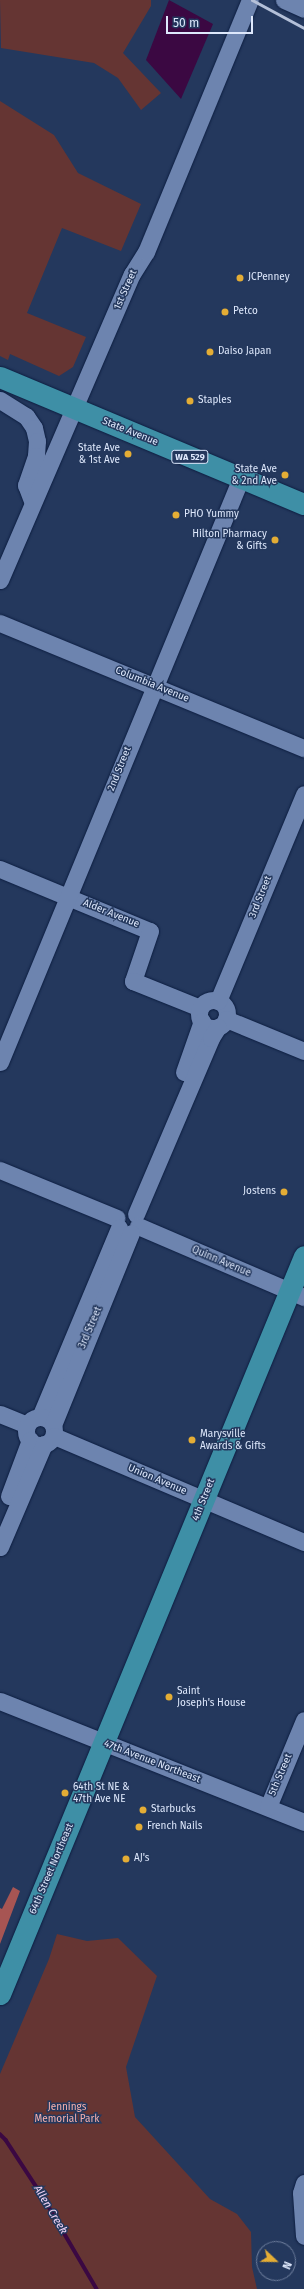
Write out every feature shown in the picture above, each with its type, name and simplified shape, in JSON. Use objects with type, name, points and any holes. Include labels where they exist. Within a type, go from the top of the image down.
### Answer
[{"type":"main road","name":"State Avenue","points":[[0,377],[75,410],[304,504]]},
{"type":"main road","name":"4th Street","points":[[103,1744],[204,1500],[297,1294],[304,1256]]},
{"type":"main road","name":"64th Street Northeast","points":[[0,1994],[103,1744]]},
{"type":"street","name":"1st Street","points":[[0,580],[32,501],[75,410],[132,274],[146,252],[250,0]]},
{"type":"street","points":[[284,0],[304,9]]},
{"type":"street","points":[[0,400],[26,416],[34,428],[37,440],[36,456],[26,484],[32,501]]},
{"type":"street","name":"2nd Street","points":[[0,1062],[154,686],[242,478]]},
{"type":"street","name":"Columbia Avenue","points":[[0,623],[304,748]]},
{"type":"street","name":"3rd Street","points":[[218,1000],[304,794]]},
{"type":"street","name":"Alder Avenue","points":[[0,868],[150,931],[133,981],[201,1015]]},
{"type":"street","points":[[222,1023],[226,1008],[218,1000],[208,1001],[201,1015],[208,1027],[222,1023],[304,1051]]},
{"type":"street","name":"3rd Street","points":[[0,1518],[41,1431],[128,1221],[188,1062],[201,1015]]},
{"type":"street","name":"3rd Street","points":[[128,1221],[211,1038],[222,1023]]},
{"type":"street","name":"Quinn Avenue","points":[[0,1170],[128,1221],[297,1294]]},
{"type":"street","name":"Union Avenue","points":[[0,1414],[304,1542]]},
{"type":"street","name":"3rd Street","points":[[0,1547],[41,1431]]},
{"type":"street","name":"47th Avenue Northeast","points":[[0,1701],[103,1744],[304,1822]]},
{"type":"street","name":"5th Street","points":[[268,1807],[304,1720]]},
{"type":"street","points":[[304,2183],[301,2194],[304,2236]]},
{"type":"green space","points":[[0,0],[151,0],[151,6],[123,53],[161,93],[141,110],[118,78],[94,63],[1,48]]},
{"type":"green space","points":[[0,101],[54,135],[78,173],[141,204],[121,251],[62,228],[27,313],[86,337],[73,367],[59,376],[10,354],[8,360],[0,356]]},
{"type":"green space","name":"Jennings Memorial Park","points":[[57,1934],[87,1941],[118,1938],[157,1976],[126,2067],[135,2117],[210,2199],[237,2214],[251,2232],[252,2267],[257,2289],[0,2289],[0,2074],[49,1959]]},
{"type":"shaded area","points":[[169,0],[213,24],[181,99],[146,60]]},
{"type":"shaded area","points":[[13,1887],[20,1891],[0,1944],[0,1908],[2,1909]]},
{"type":"waterway","name":"Allen Creek","points":[[0,2134],[6,2140],[42,2195],[97,2289]]},
{"type":"railway","points":[[252,0],[304,28]]},
{"type":"place","name":"JCPenney","points":[[240,278]]},
{"type":"place","name":"Petco","points":[[225,312]]},
{"type":"place","name":"Daiso Japan","points":[[210,352]]},
{"type":"place","name":"Staples","points":[[190,401]]},
{"type":"place","name":"State Ave & 1st Ave","points":[[128,454]]},
{"type":"place","name":"State Ave & 2nd Ave","points":[[285,475]]},
{"type":"place","name":"PHO Yummy","points":[[176,515]]},
{"type":"place","name":"Hilton Pharmacy & Gifts","points":[[275,540]]},
{"type":"place","name":"Jostens","points":[[284,1192]]},
{"type":"place","name":"Marysville Awards & Gifts","points":[[192,1440]]},
{"type":"place","name":"Saint Joseph's House","points":[[169,1697]]},
{"type":"place","name":"64th St NE & 47th Ave NE","points":[[65,1793]]},
{"type":"place","name":"Starbucks","points":[[143,1810]]},
{"type":"place","name":"French Nails","points":[[139,1827]]},
{"type":"place","name":"AJ's","points":[[126,1859]]}]
